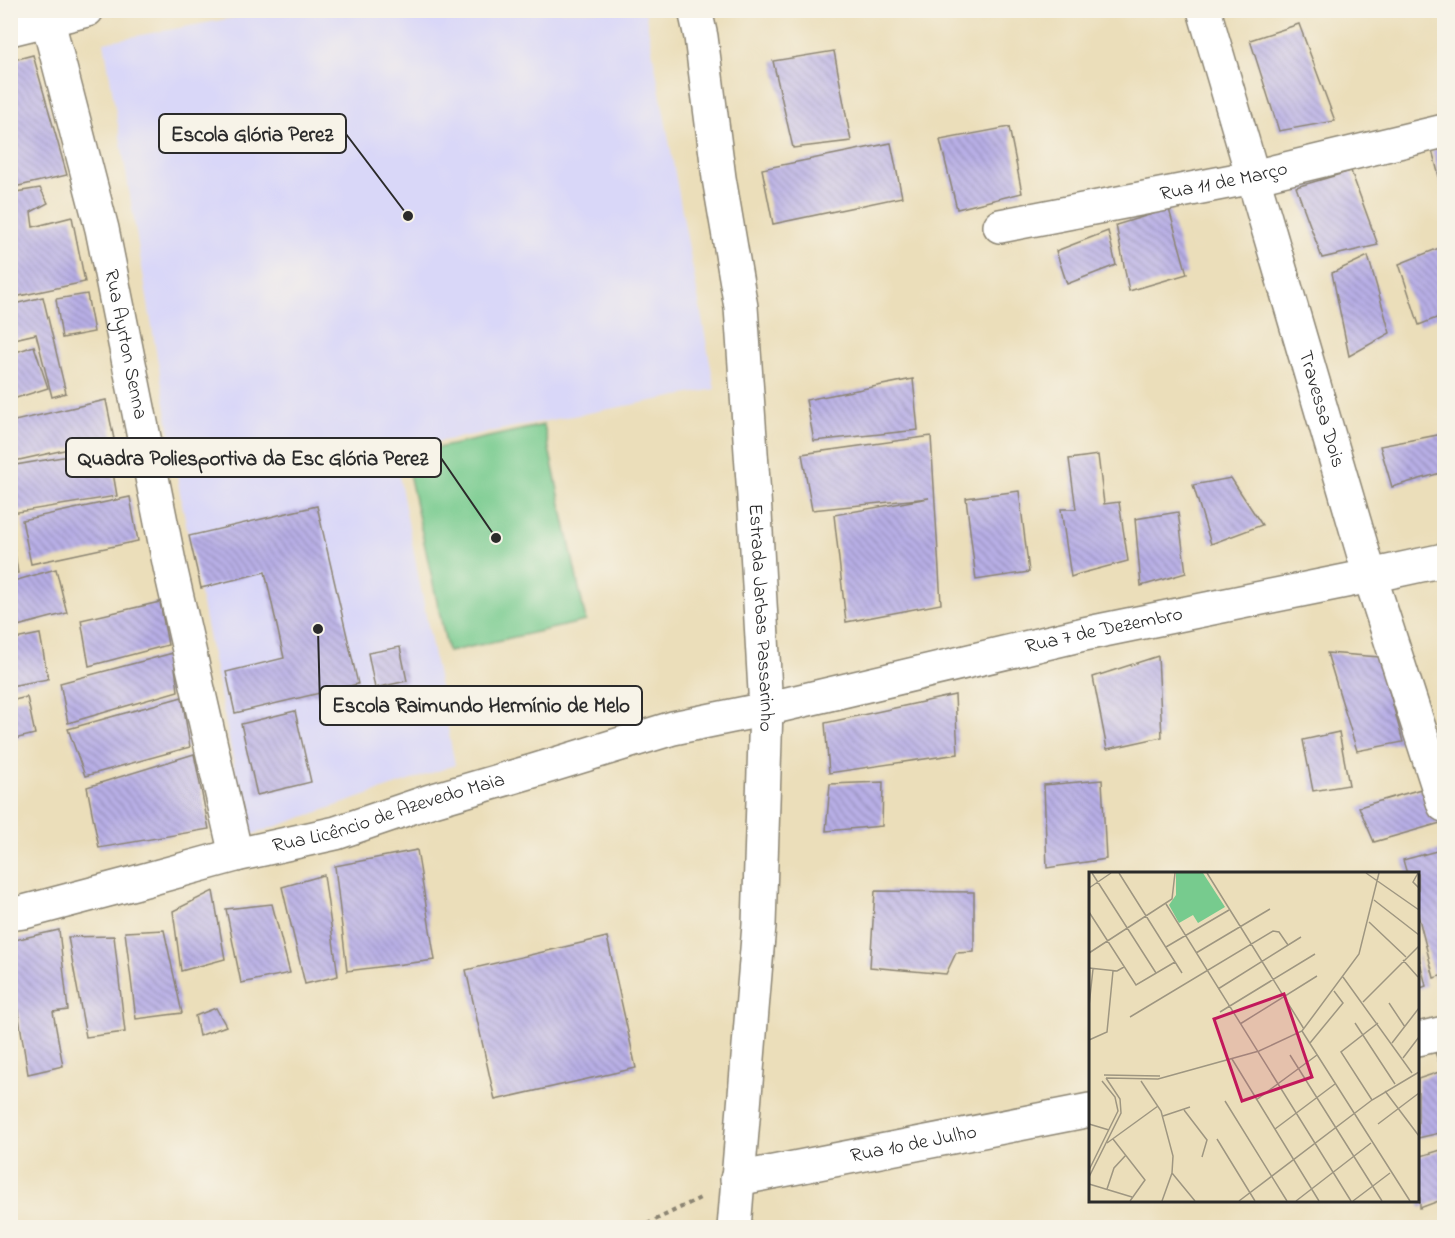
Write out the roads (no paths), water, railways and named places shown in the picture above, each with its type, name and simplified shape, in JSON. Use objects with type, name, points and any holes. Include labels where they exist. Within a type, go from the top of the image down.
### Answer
[{"type":"street","points":[[10,29],[46,15],[87,10]]},
{"type":"street","name":"Estrada Jarbas Passarinho","points":[[695,10],[701,37],[719,178],[741,307],[766,709],[759,925],[734,1227]]},
{"type":"street","name":"Travessa Dois","points":[[1204,10],[1370,576],[1444,805]]},
{"type":"street","name":"Rua Ayrton Senna","points":[[46,15],[102,229],[170,567],[236,855]]},
{"type":"street","name":"Rua 11 de Março","points":[[1000,226],[1253,177],[1444,131]]},
{"type":"street","name":"Rua 7 de Dezembro","points":[[766,709],[1084,634],[1444,560]]},
{"type":"street","name":"Rua Licêncio de Azevedo Maia","points":[[10,914],[236,855],[336,832],[430,801],[673,728],[766,709]]},
{"type":"street","points":[[1419,1039],[1444,1032]]},
{"type":"street","name":"Rua 10 de Julho","points":[[738,1179],[1089,1110]]},
{"type":"place","name":"Escola Glória Perez","points":[[408,216]]},
{"type":"place","name":"Quadra Poliesportiva da Esc Glória Perez","points":[[496,538]]},
{"type":"place","name":"Escola Raimundo Hermínio de Melo","points":[[318,629]]}]
